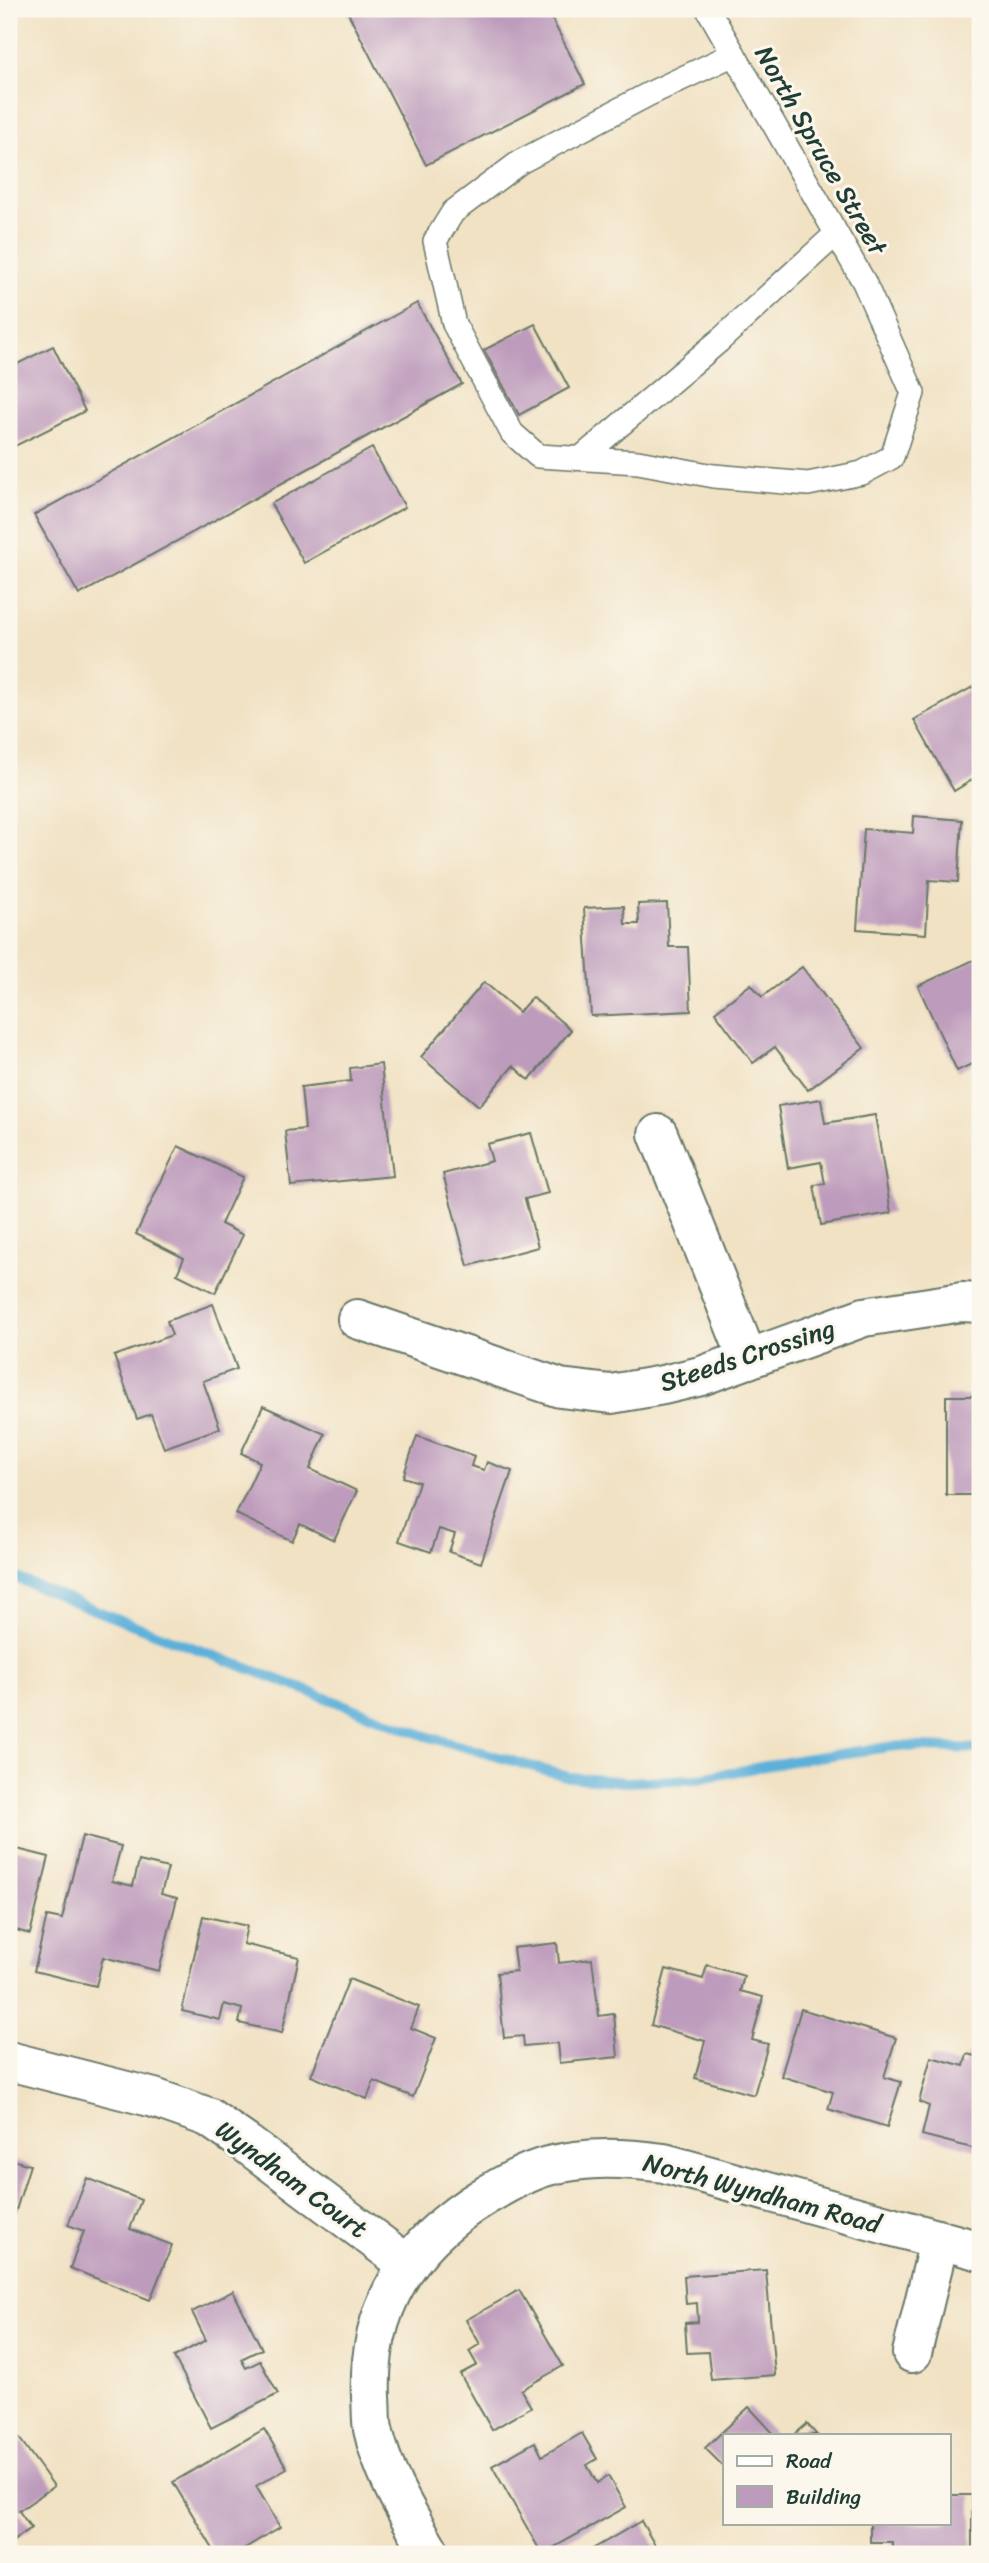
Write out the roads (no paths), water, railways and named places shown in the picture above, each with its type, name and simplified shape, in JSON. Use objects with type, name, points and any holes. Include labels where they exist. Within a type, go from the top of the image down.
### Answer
[{"type":"street","points":[[658,1134],[748,1359]]},
{"type":"street","name":"Steeds Crossing","points":[[357,1319],[560,1388],[611,1394],[701,1376],[864,1317],[962,1302],[980,1303]]},
{"type":"street","name":"Wyndham Court","points":[[9,2061],[154,2098],[208,2118],[247,2144],[407,2264]]},
{"type":"street","name":"North Wyndham Road","points":[[431,2554],[387,2477],[373,2428],[370,2375],[377,2330],[390,2293],[407,2264],[435,2232],[507,2183],[546,2167],[592,2158],[625,2158],[664,2163],[980,2251]]},
{"type":"street","points":[[912,2353],[939,2241]]},
{"type":"lane","name":"North Spruce Street","points":[[708,9],[734,54],[836,234],[864,282],[913,393],[892,457],[862,473],[808,484],[715,476],[638,462],[538,456],[512,433],[454,324],[435,241],[453,212],[520,162],[649,94],[734,54]]},
{"type":"lane","points":[[581,458],[719,341],[836,234]]},
{"type":"waterway","points":[[9,1575],[429,1737],[569,1777],[625,1782],[696,1779],[803,1759],[895,1746],[980,1749]]}]
